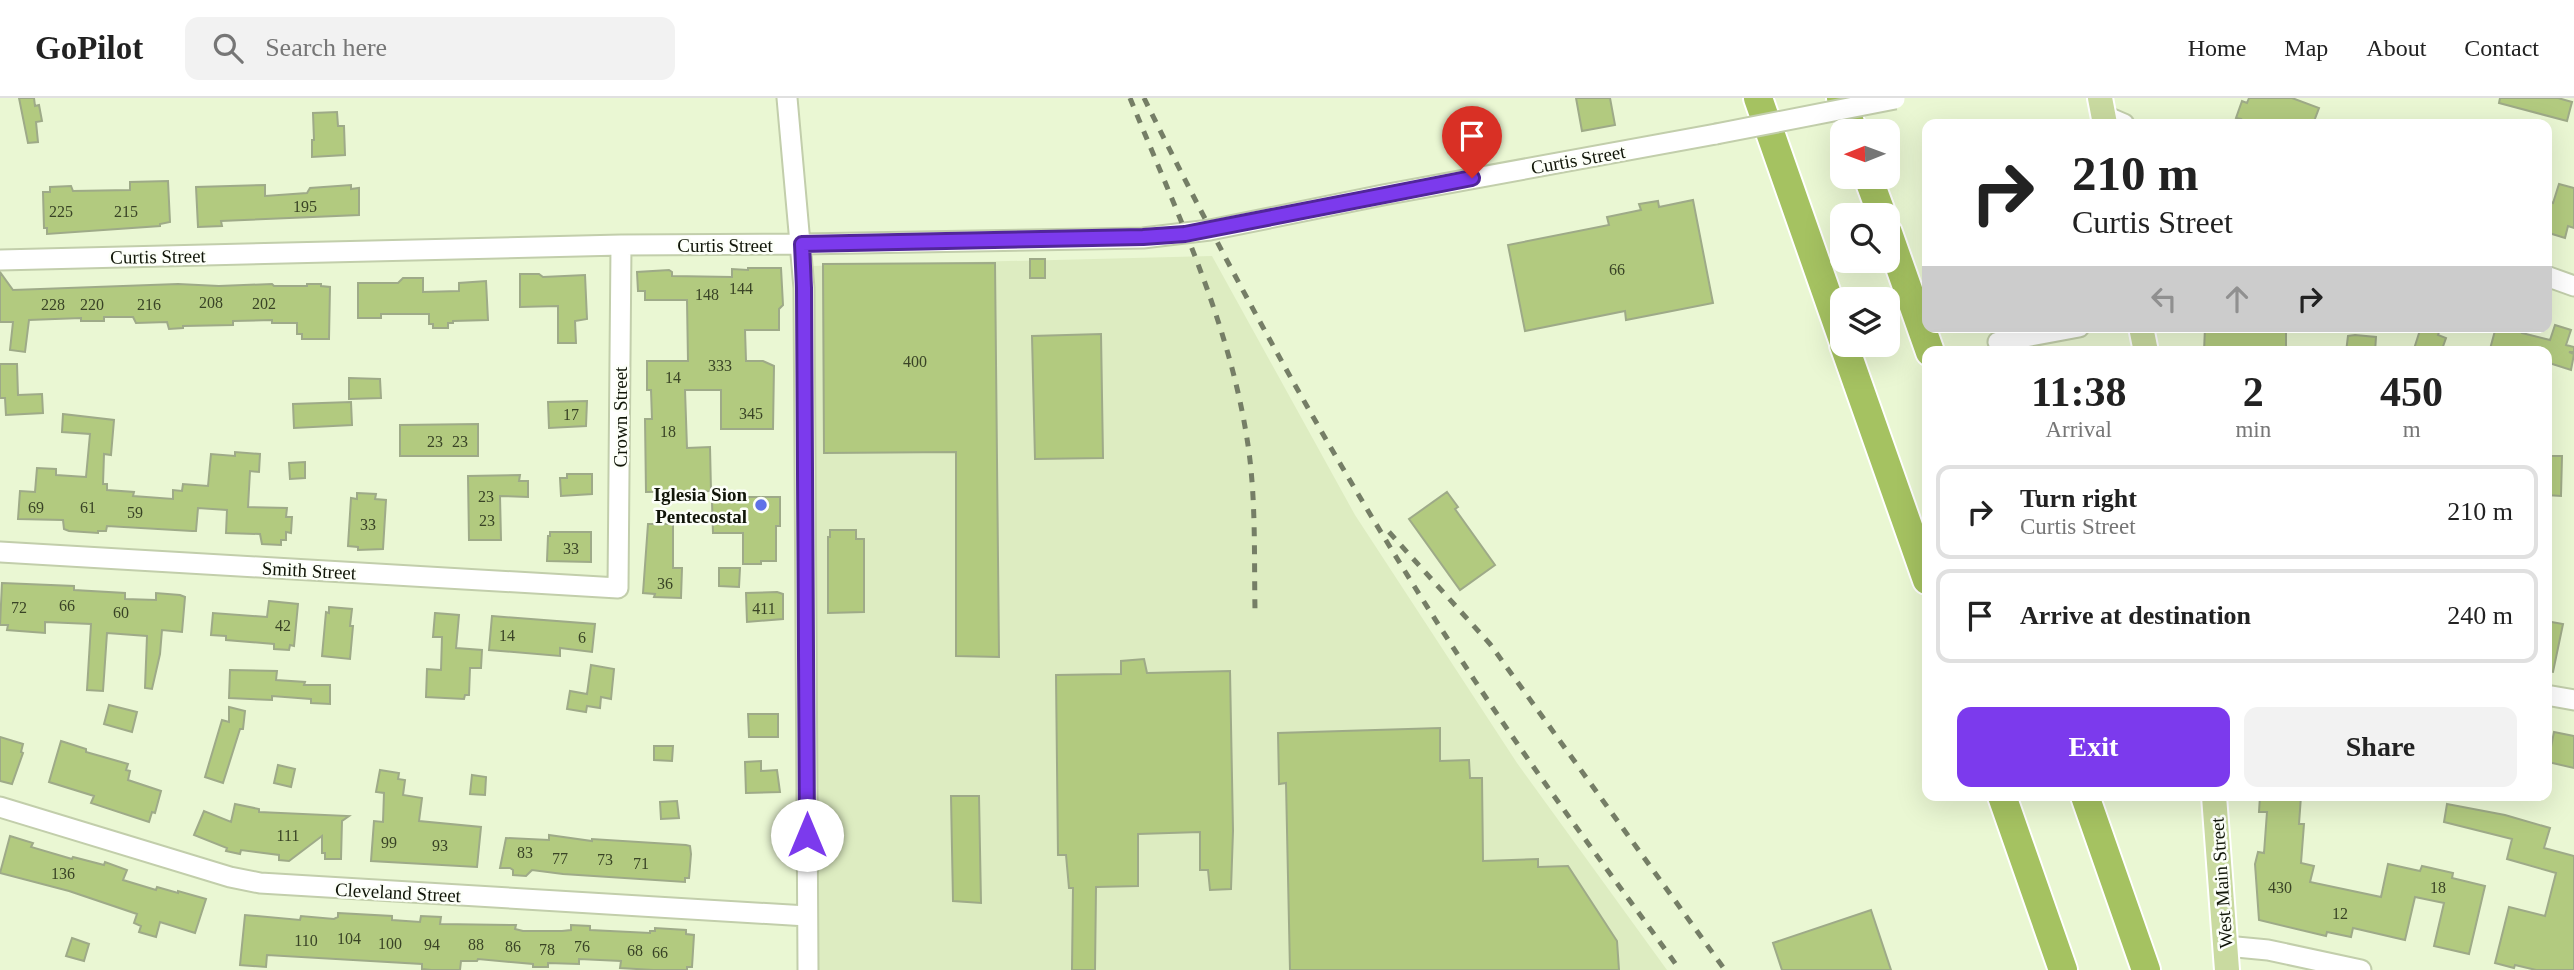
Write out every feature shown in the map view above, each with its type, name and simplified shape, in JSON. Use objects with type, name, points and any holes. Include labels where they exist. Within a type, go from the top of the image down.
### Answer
[{"type":"highway","points":[[1758,98],[1830,302]]},
{"type":"highway","points":[[1841,98],[1849,119]]},
{"type":"highway","points":[[1900,267],[1922,329]]},
{"type":"highway","points":[[1849,357],[1922,566]]},
{"type":"highway","points":[[2004,801],[2063,970]]},
{"type":"highway","points":[[2087,801],[2146,970]]},
{"type":"main road","name":"West Main Street","points":[[2214,801],[2227,958]]},
{"type":"street","points":[[787,98],[804,288],[808,970]]},
{"type":"street","name":"Curtis Street","points":[[0,260],[1185,234],[1896,98]]},
{"type":"street","name":"Crown Street","points":[[618,588],[621,245]]},
{"type":"street","points":[[2552,278],[2574,286]]},
{"type":"street","points":[[1998,342],[2047,333]]},
{"type":"street","name":"Smith Street","points":[[0,552],[618,588]]},
{"type":"street","points":[[2552,696],[2574,700]]},
{"type":"street","name":"Cleveland Street","points":[[0,807],[250,882],[807,916]]},
{"type":"street","points":[[2227,958],[2268,950],[2361,970]]},
{"type":"shaded area","points":[[1212,256],[1355,515],[1517,763],[1667,970],[817,970],[811,266]]},
{"type":"building","points":[[19,98],[34,98],[35,106],[39,105],[42,121],[36,122],[38,142],[28,143]]},
{"type":"building","points":[[1576,98],[1610,98],[1615,125],[1582,131]]},
{"type":"building","points":[[2249,98],[2292,98],[2319,108],[2315,119],[2236,118],[2242,101],[2247,103]]},
{"type":"building","points":[[2500,98],[2558,98],[2572,102],[2567,121],[2499,103]]},
{"type":"building","points":[[337,112],[338,126],[344,126],[345,155],[312,157],[313,113]]},
{"type":"building","points":[[168,181],[170,222],[160,226],[47,234],[47,228],[44,228],[43,192],[50,192],[50,187],[71,186],[73,191],[130,190],[130,182]]},
{"type":"building","points":[[2559,184],[2574,188],[2574,228],[2568,226],[2565,238],[2552,234],[2553,203]]},
{"type":"building","points":[[265,185],[265,196],[307,193],[310,188],[351,185],[351,189],[359,188],[359,215],[221,221],[222,226],[198,227],[196,187]]},
{"type":"building","points":[[1693,200],[1713,303],[1626,320],[1625,311],[1525,331],[1508,245],[1609,225],[1607,217],[1641,210],[1639,204],[1658,201],[1659,207]]},
{"type":"building","points":[[1030,259],[1045,259],[1045,278],[1030,278]]},
{"type":"building","points":[[995,263],[999,657],[956,656],[956,452],[824,453],[823,264]]},
{"type":"building","points":[[781,268],[783,305],[779,309],[779,330],[745,330],[746,361],[763,361],[774,366],[773,429],[721,429],[721,390],[685,390],[687,448],[710,447],[711,491],[646,492],[645,419],[652,419],[651,390],[647,390],[647,361],[688,361],[687,300],[645,300],[645,291],[638,291],[637,272],[669,270],[672,276],[732,277],[732,269]]},
{"type":"building","points":[[0,272],[13,290],[178,284],[321,284],[330,287],[329,339],[302,339],[302,334],[297,334],[297,323],[272,323],[272,320],[233,321],[233,325],[183,326],[169,329],[167,322],[136,323],[133,317],[104,317],[104,321],[81,321],[81,318],[29,320],[25,352],[10,350],[13,322],[0,322]]},
{"type":"building","points":[[520,274],[539,274],[543,277],[585,275],[587,319],[575,321],[576,343],[558,343],[558,306],[520,307]]},
{"type":"building","points":[[403,278],[423,278],[423,292],[459,291],[459,283],[486,281],[488,320],[453,321],[448,323],[448,328],[433,328],[433,324],[429,324],[429,314],[381,314],[381,318],[358,318],[358,283],[398,283]]},
{"type":"building","points":[[2555,325],[2571,330],[2566,345],[2574,347],[2574,352],[2569,352],[2574,354],[2571,370],[2552,364],[2552,346],[2491,346],[2494,333],[2522,333],[2550,340]]},
{"type":"building","points":[[2205,333],[2286,333],[2286,346],[2204,346]]},
{"type":"building","points":[[2419,333],[2439,333],[2446,338],[2443,346],[2415,346]]},
{"type":"building","points":[[1101,334],[1103,458],[1035,459],[1032,336]]},
{"type":"building","points":[[2348,336],[2376,337],[2375,346],[2347,346]]},
{"type":"building","points":[[0,364],[17,364],[18,395],[42,394],[43,413],[6,415],[5,398],[0,398]]},
{"type":"building","points":[[349,378],[380,379],[381,398],[349,399]]},
{"type":"building","points":[[587,401],[586,426],[549,428],[548,402]]},
{"type":"building","points":[[351,402],[352,425],[294,428],[293,404]]},
{"type":"building","points":[[63,414],[114,420],[111,455],[104,454],[103,484],[107,484],[107,490],[134,492],[133,496],[173,499],[173,490],[182,491],[183,484],[208,486],[211,454],[260,454],[259,472],[250,471],[248,507],[287,508],[286,517],[292,517],[291,533],[286,532],[286,540],[281,540],[281,545],[262,544],[260,534],[226,533],[227,510],[198,508],[196,531],[107,526],[106,531],[98,533],[69,531],[64,529],[63,520],[18,519],[20,491],[35,492],[37,468],[56,469],[56,475],[86,477],[90,434],[62,432]]},
{"type":"building","points":[[478,424],[478,456],[400,456],[400,425]]},
{"type":"building","points":[[2552,456],[2562,456],[2561,496],[2552,495]]},
{"type":"building","points":[[305,462],[305,478],[290,479],[289,463]]},
{"type":"building","points":[[567,474],[592,474],[592,494],[561,496],[560,478],[567,478]]},
{"type":"building","points":[[520,475],[519,481],[528,481],[528,497],[500,496],[501,540],[469,540],[468,476]]},
{"type":"building","points":[[1447,492],[1458,507],[1455,509],[1495,565],[1460,590],[1409,519]]},
{"type":"building","points":[[357,493],[376,494],[375,499],[386,500],[383,549],[358,550],[358,547],[348,546],[351,498],[357,499]]},
{"type":"building","points":[[742,497],[780,497],[780,526],[776,526],[776,561],[743,564],[743,533],[713,533],[712,502],[742,501]]},
{"type":"building","points":[[648,524],[673,524],[673,568],[682,568],[681,598],[654,597],[655,594],[643,593]]},
{"type":"building","points":[[830,530],[856,530],[856,539],[864,539],[864,612],[828,613]]},
{"type":"building","points":[[550,532],[591,532],[591,562],[547,561]]},
{"type":"building","points":[[719,568],[740,568],[739,587],[719,586]]},
{"type":"building","points":[[2,583],[74,586],[74,590],[125,593],[125,599],[156,600],[156,593],[180,595],[185,597],[182,632],[162,630],[152,689],[145,688],[147,636],[107,633],[103,691],[87,690],[91,624],[45,622],[45,633],[7,630],[8,625],[0,625]]},
{"type":"building","points":[[746,593],[783,594],[783,619],[747,622]]},
{"type":"building","points":[[269,601],[298,604],[294,646],[290,645],[289,650],[274,649],[274,644],[226,640],[226,636],[211,635],[213,613],[267,617]]},
{"type":"building","points":[[329,607],[352,609],[350,659],[322,656],[326,612],[329,613]]},
{"type":"building","points":[[435,613],[459,615],[456,648],[482,650],[481,668],[470,668],[469,695],[465,695],[464,699],[426,697],[427,669],[441,670],[442,637],[433,637]]},
{"type":"building","points":[[492,616],[595,624],[592,652],[560,648],[560,656],[489,650]]},
{"type":"building","points":[[2552,622],[2563,624],[2552,672]]},
{"type":"building","points":[[1144,659],[1147,673],[1230,671],[1233,831],[1231,889],[1210,890],[1208,870],[1200,870],[1200,832],[1138,834],[1138,886],[1096,887],[1095,970],[1072,970],[1073,888],[1069,888],[1066,855],[1058,855],[1056,675],[1121,674],[1121,661]]},
{"type":"building","points":[[591,665],[614,669],[611,699],[601,697],[600,708],[587,706],[586,712],[567,709],[570,691],[587,694]]},
{"type":"building","points":[[230,670],[277,671],[276,680],[305,682],[304,685],[330,685],[330,704],[311,703],[311,699],[272,696],[272,700],[229,698]]},
{"type":"building","points":[[109,705],[137,712],[132,732],[104,724]]},
{"type":"building","points":[[229,707],[245,711],[243,729],[240,729],[223,783],[205,777],[222,720],[229,722]]},
{"type":"building","points":[[748,714],[778,714],[778,737],[749,737]]},
{"type":"building","points":[[1440,728],[1440,761],[1469,760],[1470,778],[1482,778],[1483,861],[1538,859],[1538,867],[1568,866],[1617,941],[1619,970],[1290,970],[1286,783],[1279,784],[1278,733]]},
{"type":"building","points":[[2554,732],[2574,736],[2574,768],[2552,763]]},
{"type":"building","points":[[0,737],[23,744],[23,753],[12,784],[0,781]]},
{"type":"building","points":[[61,741],[86,749],[86,752],[128,764],[128,780],[161,791],[155,813],[152,812],[149,822],[91,803],[94,796],[49,782]]},
{"type":"building","points":[[654,746],[673,746],[672,761],[654,760]]},
{"type":"building","points":[[761,761],[761,771],[777,770],[780,792],[746,793],[745,762]]},
{"type":"building","points":[[278,765],[295,769],[291,787],[274,783]]},
{"type":"building","points":[[380,770],[399,773],[398,779],[405,780],[403,795],[422,798],[419,821],[481,827],[477,867],[371,861],[374,821],[383,822],[384,793],[376,792]]},
{"type":"building","points":[[472,775],[486,777],[485,795],[470,794]]},
{"type":"building","points":[[951,796],[979,796],[981,903],[953,901]]},
{"type":"building","points":[[677,801],[679,818],[661,819],[660,802]]},
{"type":"building","points":[[2260,801],[2301,801],[2299,824],[2304,824],[2301,863],[2314,866],[2310,882],[2381,897],[2388,864],[2420,871],[2422,866],[2453,873],[2452,878],[2485,886],[2469,954],[2434,946],[2444,903],[2415,897],[2405,940],[2353,928],[2351,937],[2327,932],[2326,936],[2259,920],[2255,864],[2258,852],[2264,853],[2267,812],[2259,812]]},
{"type":"building","points":[[235,804],[259,809],[259,812],[349,816],[342,821],[341,859],[325,859],[325,853],[322,853],[322,836],[289,861],[279,860],[279,855],[241,850],[240,854],[226,851],[227,848],[194,835],[204,811],[231,822]]},
{"type":"building","points":[[2447,804],[2505,815],[2550,828],[2544,848],[2574,856],[2574,970],[2536,970],[2495,963],[2509,907],[2545,916],[2556,873],[2507,859],[2512,839],[2444,822]]},
{"type":"building","points":[[549,835],[592,841],[690,846],[689,878],[685,878],[685,882],[532,870],[526,876],[513,875],[510,868],[500,868],[506,838],[549,840]]},
{"type":"building","points":[[10,836],[33,843],[31,847],[72,859],[73,857],[104,865],[105,862],[127,870],[123,880],[156,890],[157,887],[206,899],[195,933],[160,922],[156,937],[139,932],[141,926],[134,923],[137,914],[69,891],[0,873]]},
{"type":"building","points":[[1871,910],[1891,970],[1782,970],[1773,943]]},
{"type":"building","points":[[338,913],[392,916],[392,920],[420,922],[421,916],[441,917],[440,924],[516,925],[515,929],[523,931],[571,930],[571,925],[590,926],[590,930],[650,933],[655,931],[655,928],[686,930],[686,934],[694,935],[692,967],[687,967],[687,970],[620,968],[621,961],[579,959],[579,964],[548,963],[548,967],[533,967],[533,964],[478,959],[461,961],[460,970],[431,970],[422,969],[422,964],[267,955],[266,967],[240,965],[245,915],[300,920],[301,916],[334,919],[338,917]]},
{"type":"building","points":[[72,938],[89,944],[84,961],[66,956]]},
{"type":"railway","points":[[1130,98],[1183,225],[1215,311],[1240,400],[1252,486],[1255,610]]},
{"type":"railway","points":[[1144,98],[1220,248],[1385,539],[1500,718],[1680,970]]},
{"type":"railway","points":[[1389,532],[1490,644],[1725,970]]},
{"type":"place","name":"Iglesia Sion Pentecostal","points":[[761,505]]},
{"type":"route","points":[[807,835],[802,244],[1185,234],[1472,178]]}]
